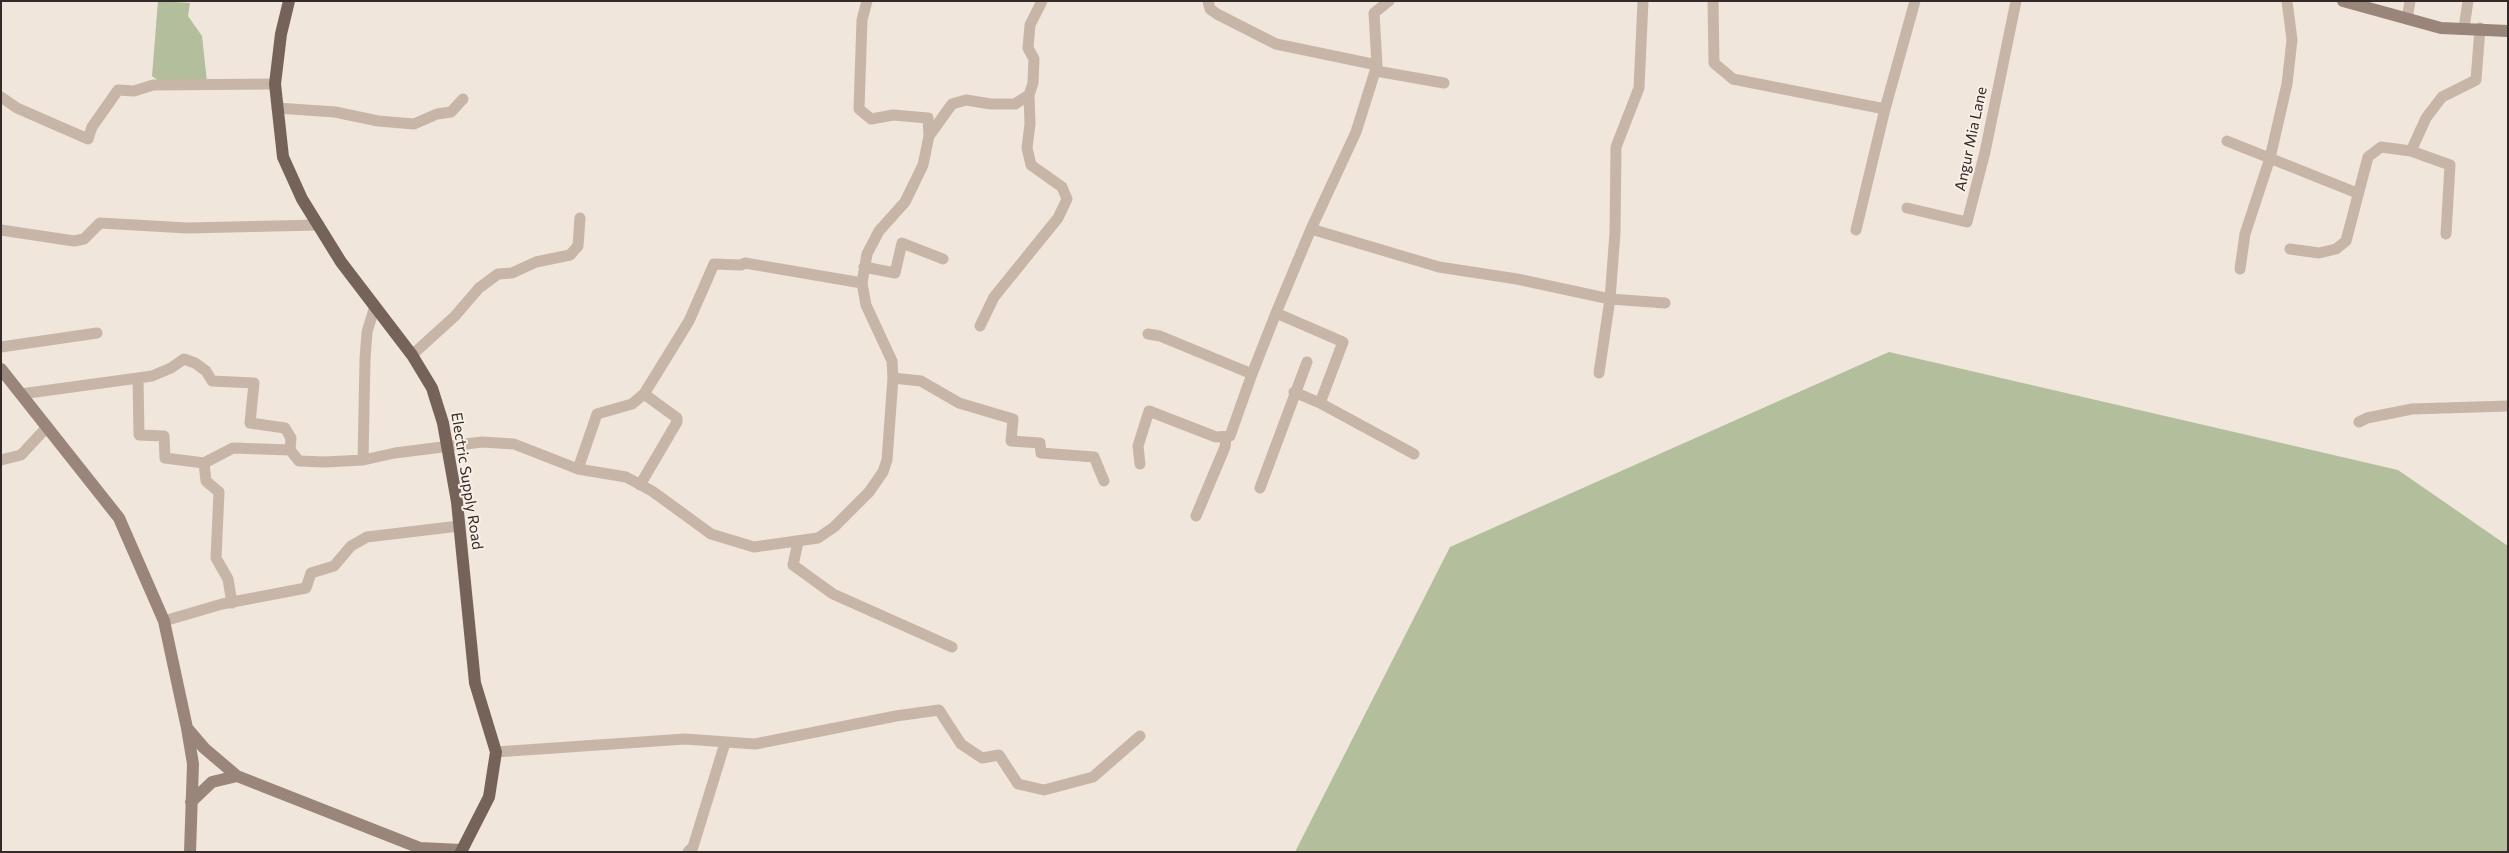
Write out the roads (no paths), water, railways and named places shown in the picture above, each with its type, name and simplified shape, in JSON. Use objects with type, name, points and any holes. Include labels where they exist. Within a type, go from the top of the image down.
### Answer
[{"type":"main road","name":"Electric Supply Road","points":[[289,1],[281,34],[274,84],[283,157],[302,199],[341,262],[412,355],[432,388],[443,422],[459,526],[475,683],[496,752],[489,797],[461,851]]},
{"type":"main road","points":[[2343,1],[2440,28],[2480,28],[2508,31]]},
{"type":"main road","points":[[1,369],[120,518],[164,621],[193,764],[190,852]]},
{"type":"main road","points":[[187,728],[204,748],[237,776],[421,850],[461,851]]},
{"type":"main road","points":[[191,802],[212,782],[237,776]]},
{"type":"street","points":[[21,394],[138,378],[171,368],[184,359],[195,363],[206,371],[212,381],[254,383],[250,423],[284,428],[291,438],[290,450],[299,461],[363,460],[396,453],[482,442],[514,444],[578,469],[626,477],[711,534],[754,547],[818,538],[834,527],[869,492],[883,472],[887,460],[893,378],[892,361],[866,305],[862,283],[864,267],[866,254],[879,231],[896,213],[909,195],[923,165],[929,136],[928,118],[894,115],[871,119],[859,109],[862,20],[867,1]]},
{"type":"street","points":[[980,326],[994,297],[1058,218],[1067,199],[1062,186],[1031,165],[1026,148],[1030,124],[1029,94],[1033,83],[1034,59],[1028,48],[1030,25],[1042,1]]},
{"type":"street","points":[[1208,1],[1210,9],[1217,14],[1276,44],[1444,83]]},
{"type":"street","points":[[1140,464],[1138,446],[1149,411],[1216,437],[1226,438],[1230,436],[1276,313],[1311,229],[1356,132],[1377,68],[1374,13],[1389,1]]},
{"type":"street","points":[[1599,373],[1610,299],[1615,234],[1616,147],[1639,88],[1644,1]]},
{"type":"street","points":[[1713,1],[1714,62],[1733,79],[1885,109]]},
{"type":"street","points":[[1856,230],[1885,109],[1915,1]]},
{"type":"street","name":"Angur Mia Lane","points":[[1907,208],[1967,222],[1985,152],[2016,1]]},
{"type":"street","points":[[2240,269],[2245,234],[2270,158],[2287,84],[2292,51],[2287,1]]},
{"type":"street","points":[[2407,19],[2410,1]]},
{"type":"street","points":[[2464,28],[2468,1]]},
{"type":"street","points":[[2411,151],[2426,118],[2442,97],[2476,80],[2480,28]]},
{"type":"street","points":[[1,97],[17,108],[88,140],[92,127],[118,90],[134,91],[153,86],[274,84]]},
{"type":"street","points":[[929,136],[952,104],[966,100],[991,104],[1015,104],[1029,94]]},
{"type":"street","points":[[277,108],[335,112],[378,121],[414,124],[437,114],[450,112],[463,99]]},
{"type":"street","points":[[2227,141],[2357,193]]},
{"type":"street","points":[[2290,249],[2319,253],[2336,248],[2346,241],[2357,193],[2368,157],[2380,147],[2411,151],[2450,165],[2446,234]]},
{"type":"street","points":[[412,355],[456,316],[479,288],[498,274],[512,273],[536,262],[570,255],[578,246],[580,218]]},
{"type":"street","points":[[1,230],[74,241],[84,239],[100,223],[187,228],[319,225]]},
{"type":"street","points":[[1311,229],[1439,267],[1516,279],[1610,299],[1665,304]]},
{"type":"street","points":[[864,267],[895,273],[902,243],[943,259]]},
{"type":"street","points":[[578,469],[597,414],[632,404],[644,394],[689,321],[714,264],[745,263],[862,283]]},
{"type":"street","points":[[363,460],[367,332],[375,306]]},
{"type":"street","points":[[1276,313],[1343,342],[1320,403]]},
{"type":"street","points":[[1,347],[97,333]]},
{"type":"street","points":[[1148,334],[1160,336],[1252,374]]},
{"type":"street","points":[[1260,488],[1294,392],[1307,362]]},
{"type":"street","points":[[138,378],[139,435],[164,436],[165,458],[204,463],[233,448],[290,450]]},
{"type":"street","points":[[893,378],[921,381],[959,403],[1013,419],[1011,441],[1040,443],[1041,453],[1094,456],[1104,481]]},
{"type":"street","points":[[1294,392],[1320,403],[1414,454]]},
{"type":"street","points":[[640,485],[677,422],[677,418],[644,394]]},
{"type":"street","points":[[2359,422],[2367,418],[2412,409],[2508,406]]},
{"type":"street","points":[[1,460],[22,455],[47,427]]},
{"type":"street","points":[[1196,516],[1225,447],[1226,438]]},
{"type":"street","points":[[204,463],[206,482],[219,492],[216,558],[228,579],[232,603]]},
{"type":"street","points":[[164,621],[232,603],[306,588],[311,573],[334,566],[351,546],[367,537],[459,526]]},
{"type":"street","points":[[798,542],[793,565],[833,594],[952,647]]},
{"type":"street","points":[[496,752],[685,739],[755,744],[896,716],[939,710],[960,744],[982,758],[999,755],[1018,784],[1044,790],[1093,777],[1140,736]]},
{"type":"street","points":[[688,852],[693,847],[724,743]]}]
